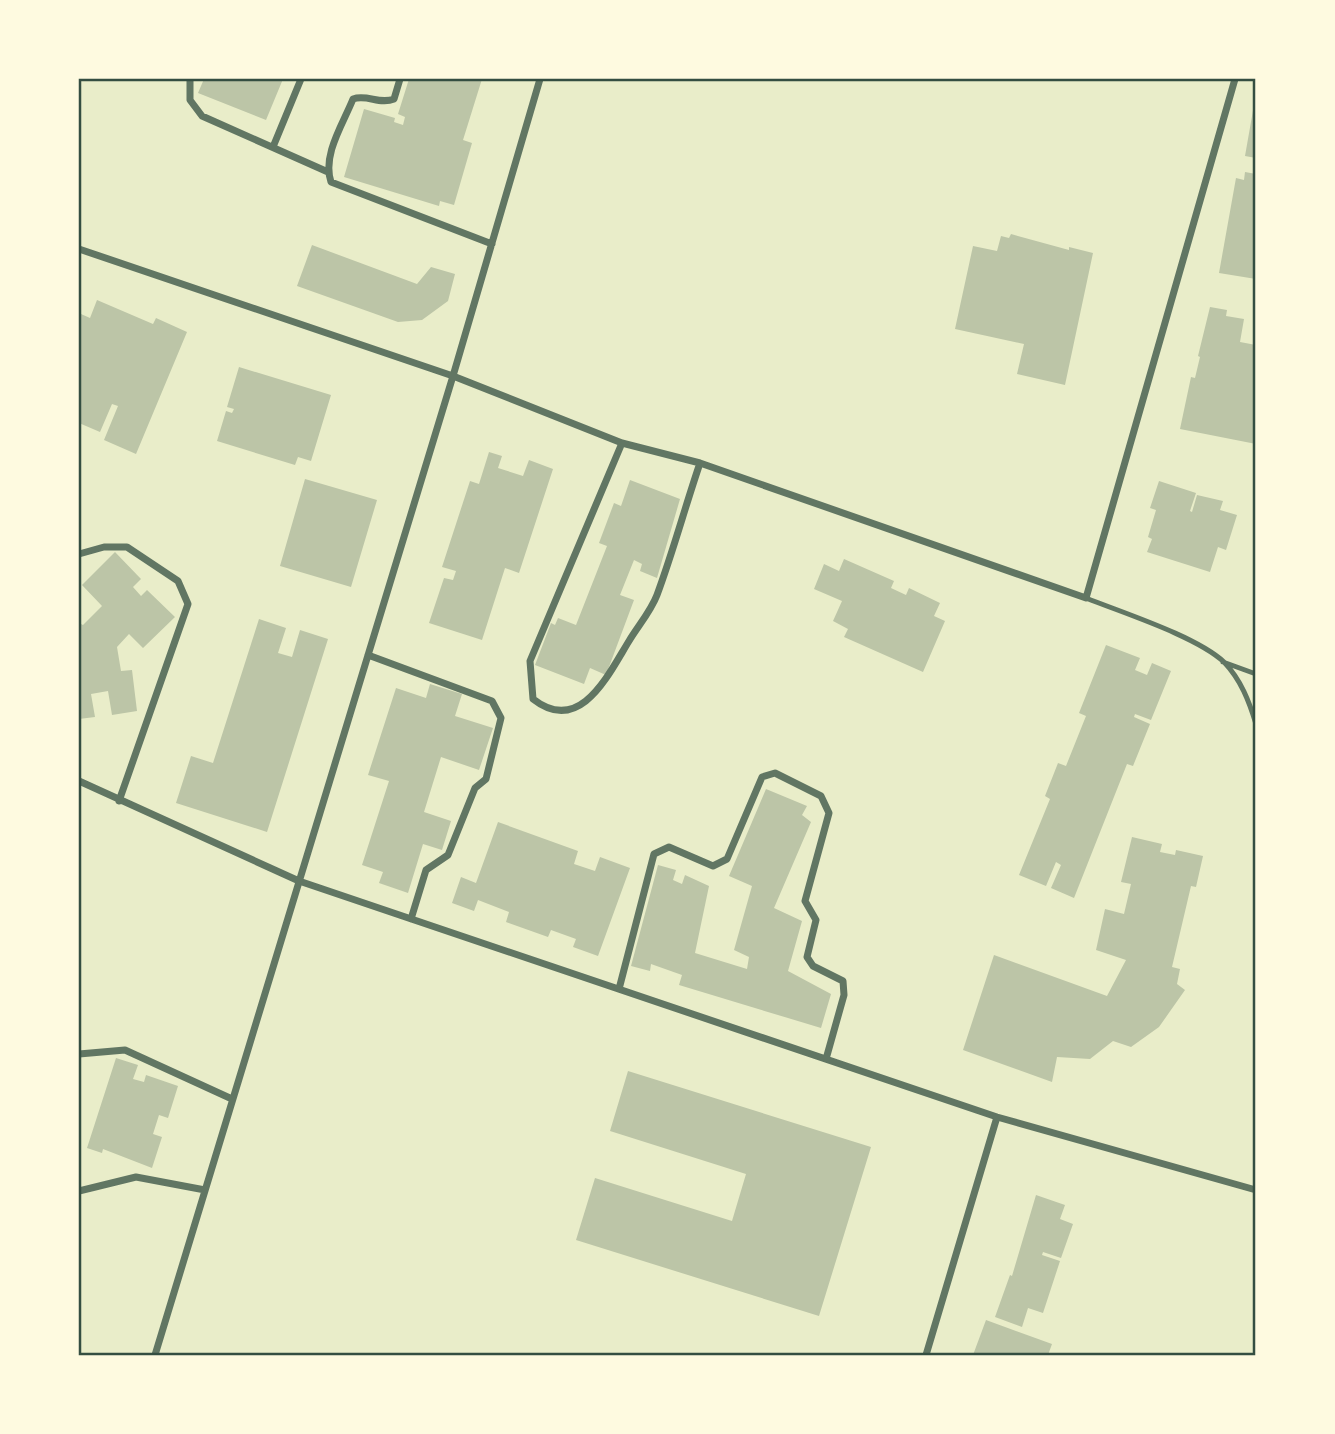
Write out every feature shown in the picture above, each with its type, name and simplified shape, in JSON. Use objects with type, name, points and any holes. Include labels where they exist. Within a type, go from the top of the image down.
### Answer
[{"type":"street","points":[[190,79],[190,100],[202,116],[328,172]]},
{"type":"street","points":[[273,147],[301,79]]},
{"type":"street","points":[[400,79],[394,99],[387,102],[359,97],[353,99],[330,155],[328,172],[331,182],[351,192],[492,244]]},
{"type":"street","points":[[155,1355],[453,376],[540,79]]},
{"type":"street","points":[[79,249],[453,376],[622,443],[700,463],[1086,598],[1235,79]]},
{"type":"street","points":[[622,443],[530,661],[533,699],[545,709],[570,710],[580,706],[606,680],[656,598],[700,463]]},
{"type":"street","points":[[79,554],[104,547],[127,547],[178,581],[188,604],[119,801]]},
{"type":"street","points":[[368,655],[492,701],[501,718],[486,779],[475,788],[448,855],[426,870],[411,919]]},
{"type":"street","points":[[619,989],[654,854],[668,847],[712,866],[727,859],[762,777],[775,773],[821,796],[830,813],[805,901],[816,919],[807,957],[813,966],[843,981],[844,995],[826,1059]]},
{"type":"street","points":[[79,781],[299,881],[997,1117],[1256,1190]]},
{"type":"street","points":[[79,1054],[125,1050],[232,1099]]},
{"type":"street","points":[[926,1355],[997,1117]]},
{"type":"street","points":[[79,1191],[136,1177],[205,1190]]},
{"type":"lane","points":[[1086,598],[1191,641],[1223,662],[1256,674]]},
{"type":"lane","points":[[1223,662],[1247,693],[1256,724]]},
{"type":"building","points":[[204,79],[283,79],[266,120],[198,93]]},
{"type":"building","points":[[409,79],[482,79],[463,140],[472,143],[454,205],[440,201],[439,206],[344,177],[364,109],[395,118],[394,122],[403,125],[405,117],[398,114]]},
{"type":"building","points":[[1256,99],[1256,158],[1245,156]]},
{"type":"building","points":[[1245,172],[1256,174],[1256,279],[1219,273],[1236,178],[1244,180]]},
{"type":"building","points":[[1011,234],[1069,250],[1069,247],[1093,253],[1065,385],[1017,374],[1024,344],[955,329],[973,246],[997,251],[1001,236],[1009,238]]},
{"type":"building","points":[[312,245],[417,284],[431,267],[455,274],[448,301],[422,320],[398,322],[297,286]]},
{"type":"building","points":[[97,300],[153,324],[156,318],[187,332],[136,454],[104,440],[118,406],[112,404],[100,432],[79,423],[79,319],[81,314],[90,318]]},
{"type":"building","points":[[1210,307],[1227,310],[1226,316],[1244,319],[1240,342],[1256,345],[1256,444],[1180,429],[1191,377],[1195,378]]},
{"type":"building","points":[[239,367],[331,395],[311,461],[298,457],[295,465],[217,441],[226,411],[232,413],[234,409],[227,407]]},
{"type":"building","points":[[489,452],[502,456],[498,468],[523,476],[529,460],[553,469],[519,573],[505,568],[482,640],[429,623],[444,578],[453,580],[456,571],[442,567],[470,481],[479,484]]},
{"type":"building","points":[[305,479],[377,500],[351,587],[280,566]]},
{"type":"building","points":[[630,480],[680,499],[657,578],[640,571],[642,564],[634,560],[620,595],[634,600],[606,675],[590,668],[584,684],[535,665],[551,623],[555,625],[558,618],[576,625],[607,546],[599,543],[614,503],[621,506]]},
{"type":"building","points":[[1159,481],[1196,493],[1190,511],[1192,512],[1197,495],[1223,501],[1220,510],[1237,515],[1226,550],[1218,547],[1210,572],[1147,552],[1152,539],[1148,537],[1156,510],[1150,508]]},
{"type":"building","points":[[115,552],[141,579],[133,587],[141,596],[147,590],[175,617],[143,648],[129,634],[117,647],[121,671],[132,670],[137,711],[112,715],[108,691],[91,694],[95,717],[79,719],[79,623],[83,625],[102,606],[82,585]]},
{"type":"building","points":[[844,559],[894,581],[891,588],[906,595],[909,588],[940,603],[934,616],[945,621],[923,672],[844,637],[848,629],[833,621],[842,601],[814,589],[824,564],[839,571]]},
{"type":"building","points":[[259,619],[286,628],[278,653],[292,657],[300,630],[328,639],[267,832],[176,803],[191,756],[213,763]]},
{"type":"building","points":[[1106,645],[1140,658],[1135,670],[1147,675],[1152,663],[1171,671],[1151,720],[1135,714],[1134,717],[1150,724],[1133,766],[1127,764],[1074,898],[1051,888],[1061,865],[1056,862],[1046,886],[1019,875],[1050,799],[1045,796],[1058,763],[1066,766],[1086,716],[1079,713]]},
{"type":"building","points":[[430,684],[462,694],[455,716],[493,728],[479,770],[441,757],[424,812],[451,821],[442,850],[423,844],[408,893],[379,883],[383,872],[362,865],[389,781],[368,775],[396,688],[426,698]]},
{"type":"building","points":[[766,789],[807,806],[802,815],[811,822],[774,908],[802,921],[788,971],[831,994],[821,1028],[679,985],[682,975],[651,964],[650,971],[631,966],[658,865],[676,870],[673,880],[682,884],[685,875],[709,886],[695,953],[747,969],[749,957],[734,950],[752,886],[729,876]]},
{"type":"building","points":[[498,822],[578,851],[574,864],[595,871],[600,857],[630,868],[598,956],[573,947],[576,939],[551,930],[548,937],[506,922],[509,912],[478,900],[474,911],[452,903],[461,877],[476,883]]},
{"type":"building","points":[[1132,837],[1162,844],[1160,852],[1175,855],[1176,850],[1203,856],[1196,887],[1191,886],[1172,967],[1180,969],[1177,984],[1185,990],[1159,1027],[1131,1047],[1113,1041],[1090,1059],[1057,1057],[1052,1082],[963,1050],[994,955],[1107,996],[1126,960],[1096,950],[1105,909],[1124,914],[1131,884],[1121,882]]},
{"type":"building","points":[[116,1058],[138,1065],[133,1079],[144,1082],[146,1075],[178,1086],[168,1118],[159,1115],[153,1134],[162,1137],[152,1168],[103,1149],[102,1153],[87,1148]]},
{"type":"building","points":[[628,1071],[871,1147],[819,1316],[576,1240],[595,1178],[732,1221],[746,1174],[610,1131]]},
{"type":"building","points":[[1036,1195],[1065,1205],[1060,1219],[1073,1224],[1061,1258],[1043,1252],[1042,1255],[1060,1261],[1043,1313],[1028,1308],[1022,1327],[995,1317],[1010,1275],[1012,1276]]},
{"type":"building","points":[[986,1320],[1052,1344],[1048,1355],[973,1355]]}]
